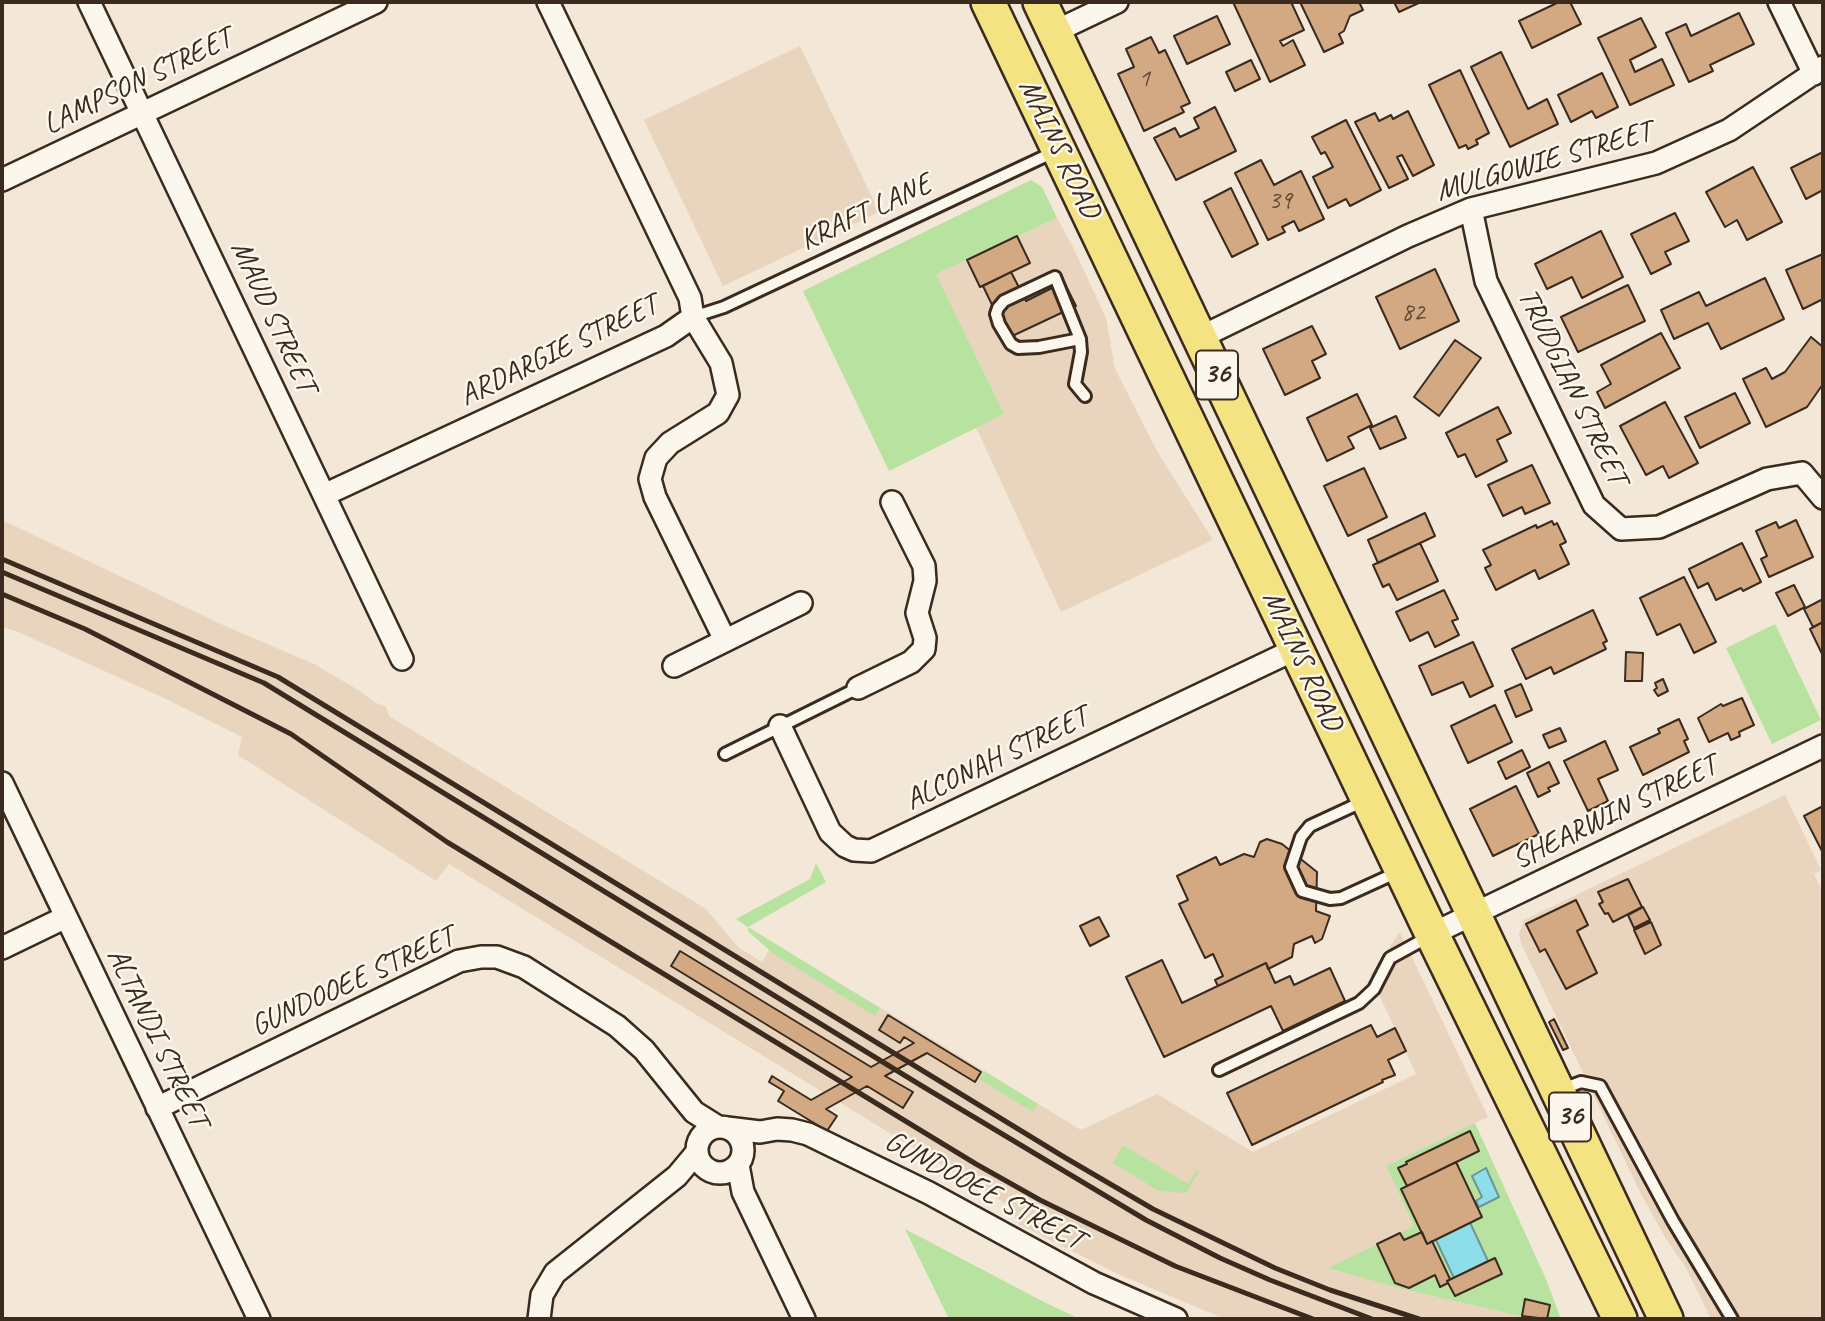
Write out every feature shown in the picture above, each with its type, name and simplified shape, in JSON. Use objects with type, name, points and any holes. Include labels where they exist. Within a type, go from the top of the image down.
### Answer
[{"type":"main road","name":"MAINS ROAD","points":[[988,2],[1432,934],[1620,1319]]},
{"type":"main road","name":"MAINS ROAD","points":[[1040,2],[1666,1319]]},
{"type":"street","name":"MAUD STREET","points":[[89,2],[402,659]]},
{"type":"street","name":"LAMPSON STREET","points":[[2,180],[376,2]]},
{"type":"street","name":"ARDARGIE STREET","points":[[324,495],[666,336],[693,317],[690,298],[548,2]]},
{"type":"street","points":[[1054,32],[1117,2]]},
{"type":"street","points":[[1779,2],[1818,71]]},
{"type":"street","name":"MULGOWIE STREET","points":[[1199,338],[1408,236],[1471,209],[1656,163],[1728,130],[1818,71]]},
{"type":"street","name":"TRUDGIAN STREET","points":[[1471,209],[1486,281],[1594,505],[1621,528],[1659,527],[1768,479],[1802,472],[1823,498]]},
{"type":"street","points":[[693,317],[722,363],[728,395],[718,413],[670,443],[656,458],[650,479],[655,497],[724,640]]},
{"type":"street","points":[[858,688],[911,662],[924,649],[925,638],[917,612],[925,581],[924,566],[892,502]]},
{"type":"street","points":[[674,666],[800,603]]},
{"type":"street","name":"ALCONAH STREET","points":[[780,726],[830,832],[845,846],[854,850],[871,851],[1296,649]]},
{"type":"street","name":"SHEARWIN STREET","points":[[1432,934],[1823,746]]},
{"type":"street","name":"ALTANDI STREET","points":[[2,783],[259,1319]]},
{"type":"street","points":[[2,948],[66,917]]},
{"type":"street","name":"GUNDOOEE STREET","points":[[158,1108],[458,961],[497,957],[524,967],[617,1026],[644,1050],[694,1112],[723,1127],[760,1132],[792,1130],[824,1141],[929,1193],[1094,1283],[1176,1319]]},
{"type":"street","points":[[694,1112],[717,1158]]},
{"type":"street","points":[[717,1158],[735,1132],[723,1127],[702,1135],[717,1158],[743,1192],[804,1319]]},
{"type":"street","points":[[539,1319],[542,1295],[555,1273],[677,1176],[717,1158],[760,1132]]},
{"type":"lane","name":"KRAFT LANE","points":[[693,317],[724,307],[1059,149]]},
{"type":"lane","points":[[1080,339],[1018,348],[1006,338],[996,314],[998,308],[1004,301],[1055,278],[1080,339],[1081,352],[1075,384],[1085,396]]},
{"type":"lane","points":[[725,754],[858,688]]},
{"type":"lane","points":[[1368,799],[1310,826],[1301,837],[1291,867],[1302,891],[1330,899],[1342,898],[1402,870]]},
{"type":"lane","points":[[1219,1070],[1359,1003],[1374,989],[1390,958],[1432,934]]},
{"type":"lane","points":[[1557,1091],[1581,1082],[1600,1086],[1673,1221],[1732,1319]]},
{"type":"shaded area","points":[[800,46],[879,212],[723,286],[644,120]]},
{"type":"shaded area","points":[[1057,218],[1106,318],[1115,369],[1158,453],[1213,540],[1061,612],[976,427],[1004,414],[936,274]]},
{"type":"shaded area","points":[[2,520],[225,626],[314,664],[386,707],[389,716],[706,909],[739,948],[762,962],[769,950],[748,931],[886,1011],[1081,1130],[1157,1094],[1253,1152],[1416,1074],[1370,975],[1400,932],[1488,1117],[1386,1166],[1414,1226],[1328,1268],[1398,1288],[1533,1319],[1225,1319],[1120,1275],[1018,1224],[1011,1207],[449,864],[436,881],[238,755],[242,737],[164,698],[2,627]]},
{"type":"shaded area","points":[[1785,795],[1821,870],[1814,874],[1823,892],[1823,1319],[1711,1319],[1686,1268],[1640,1192],[1519,934],[1524,920]]},
{"type":"green space","points":[[1031,180],[1042,187],[1057,218],[936,274],[1004,414],[889,471],[803,291]]},
{"type":"green space","points":[[1775,624],[1821,720],[1772,744],[1726,648]]},
{"type":"green space","points":[[816,863],[826,882],[748,927],[736,919],[810,879]]},
{"type":"green space","points":[[748,927],[880,1008],[875,1016],[774,954],[748,931]]},
{"type":"green space","points":[[984,1071],[1038,1104],[1033,1112],[979,1079]]},
{"type":"green space","points":[[1475,1123],[1545,1277],[1561,1319],[1533,1319],[1398,1288],[1328,1268],[1414,1226],[1386,1166]]},
{"type":"green space","points":[[1123,1145],[1188,1184],[1197,1170],[1199,1172],[1186,1193],[1159,1191],[1113,1163]]},
{"type":"green space","points":[[905,1229],[1044,1302],[1080,1319],[949,1319]]},
{"type":"water","points":[[1486,1168],[1499,1197],[1479,1207],[1476,1201],[1482,1197],[1472,1176]]},
{"type":"water","points":[[1452,1184],[1488,1261],[1454,1278],[1417,1200]]},
{"type":"building","points":[[1233,2],[1291,2],[1304,30],[1280,41],[1283,46],[1293,40],[1305,65],[1270,82]]},
{"type":"building","points":[[1300,2],[1359,2],[1363,10],[1350,16],[1344,31],[1339,34],[1343,43],[1324,52]]},
{"type":"building","points":[[1394,2],[1421,2],[1399,12]]},
{"type":"building","points":[[1559,2],[1570,2],[1581,24],[1532,48],[1519,21]]},
{"type":"building","points":[[1739,13],[1754,44],[1710,65],[1713,71],[1689,82],[1666,33],[1686,24],[1691,36]]},
{"type":"building","points":[[1217,16],[1230,44],[1187,64],[1174,36]]},
{"type":"building","points":[[1641,18],[1656,47],[1630,60],[1635,72],[1662,59],[1674,85],[1630,105],[1598,38]]},
{"type":"building","points":[[1151,37],[1159,53],[1165,50],[1190,103],[1181,107],[1184,112],[1144,131],[1118,74],[1134,67],[1126,49]]},
{"type":"building","points":[[1501,52],[1528,109],[1547,99],[1558,124],[1510,147],[1471,67]]},
{"type":"building","points":[[1251,60],[1260,79],[1235,91],[1226,72]]},
{"type":"building","points":[[1460,70],[1489,133],[1476,140],[1478,144],[1468,149],[1466,145],[1459,148],[1429,85]]},
{"type":"building","points":[[1602,73],[1618,107],[1596,118],[1592,111],[1571,122],[1558,95]]},
{"type":"building","points":[[1215,107],[1236,151],[1176,180],[1154,138],[1175,128],[1180,137],[1199,128],[1194,118]]},
{"type":"building","points":[[1408,111],[1434,165],[1413,176],[1402,155],[1397,157],[1408,179],[1389,188],[1355,122],[1375,113],[1379,121],[1391,115],[1393,119]]},
{"type":"building","points":[[1346,120],[1381,190],[1350,206],[1346,199],[1328,208],[1313,177],[1333,167],[1325,152],[1321,154],[1312,137]]},
{"type":"building","points":[[1823,152],[1823,190],[1806,199],[1791,168]]},
{"type":"building","points":[[1261,160],[1274,185],[1301,171],[1324,219],[1299,231],[1294,221],[1282,227],[1285,232],[1268,240],[1235,173]]},
{"type":"building","points":[[1753,167],[1782,222],[1747,240],[1737,220],[1725,227],[1706,192]]},
{"type":"building","points":[[1231,188],[1258,244],[1232,257],[1204,202]]},
{"type":"building","points":[[1675,213],[1689,241],[1665,252],[1671,264],[1651,274],[1631,234]]},
{"type":"building","points":[[1601,231],[1623,277],[1582,298],[1572,277],[1547,289],[1535,264]]},
{"type":"building","points":[[1017,236],[1030,263],[980,287],[967,260]]},
{"type":"building","points":[[1823,254],[1823,299],[1803,309],[1786,270]]},
{"type":"building","points":[[1435,269],[1459,321],[1400,349],[1376,297]]},
{"type":"building","points":[[1011,272],[1026,301],[1064,282],[1076,306],[1008,338],[983,286]]},
{"type":"building","points":[[1765,278],[1784,319],[1721,349],[1708,323],[1674,339],[1661,310],[1699,292],[1706,306]]},
{"type":"building","points":[[1628,285],[1645,321],[1578,352],[1561,317]]},
{"type":"building","points":[[1312,326],[1326,354],[1312,361],[1320,378],[1285,395],[1263,349]]},
{"type":"building","points":[[1661,333],[1680,368],[1605,408],[1597,392],[1611,384],[1601,365]]},
{"type":"building","points":[[1811,337],[1823,347],[1823,384],[1807,407],[1766,427],[1743,379],[1766,368],[1772,379],[1785,372]]},
{"type":"building","points":[[1455,340],[1481,358],[1439,416],[1414,397]]},
{"type":"building","points":[[1735,393],[1750,423],[1700,448],[1685,417]]},
{"type":"building","points":[[1357,394],[1372,425],[1348,437],[1354,448],[1327,461],[1307,418]]},
{"type":"building","points":[[1665,402],[1698,463],[1669,478],[1663,466],[1646,475],[1620,426]]},
{"type":"building","points":[[1498,407],[1511,433],[1497,440],[1507,461],[1476,477],[1465,454],[1458,457],[1446,433]]},
{"type":"building","points":[[1396,416],[1406,438],[1380,449],[1370,428]]},
{"type":"building","points":[[1532,465],[1550,503],[1525,514],[1522,507],[1503,516],[1488,485]]},
{"type":"building","points":[[1364,468],[1387,517],[1348,536],[1324,486]]},
{"type":"building","points":[[1425,513],[1435,536],[1378,563],[1368,540]]},
{"type":"building","points":[[1796,520],[1813,557],[1769,577],[1761,559],[1767,556],[1756,531],[1776,522],[1779,528]]},
{"type":"building","points":[[1552,521],[1554,525],[1557,523],[1566,542],[1560,545],[1569,564],[1539,579],[1535,570],[1496,590],[1485,568],[1491,565],[1483,550],[1536,525],[1537,528]]},
{"type":"building","points":[[1420,543],[1438,581],[1397,600],[1389,584],[1383,587],[1373,565]]},
{"type":"building","points":[[1742,543],[1761,582],[1716,600],[1708,583],[1698,588],[1689,569]]},
{"type":"building","points":[[1684,577],[1716,642],[1694,653],[1680,624],[1657,635],[1640,598]]},
{"type":"building","points":[[1794,585],[1805,607],[1788,616],[1776,593]]},
{"type":"building","points":[[1444,590],[1458,619],[1452,621],[1459,635],[1435,647],[1428,632],[1410,641],[1396,612]]},
{"type":"building","points":[[1823,599],[1823,622],[1813,627],[1804,609]]},
{"type":"building","points":[[1593,610],[1607,641],[1603,643],[1606,649],[1554,674],[1551,667],[1526,679],[1512,649]]},
{"type":"building","points":[[1823,622],[1823,656],[1810,629]]},
{"type":"building","points":[[1473,642],[1493,686],[1470,697],[1463,682],[1432,695],[1419,666]]},
{"type":"building","points":[[1626,652],[1643,653],[1642,681],[1625,681]]},
{"type":"building","points":[[1663,679],[1668,691],[1658,696],[1654,690],[1657,688],[1655,683]]},
{"type":"building","points":[[1521,684],[1532,710],[1516,717],[1505,691]]},
{"type":"building","points":[[1742,698],[1754,725],[1739,732],[1740,736],[1731,740],[1728,733],[1709,742],[1698,718],[1721,704],[1723,706]]},
{"type":"building","points":[[1495,705],[1512,742],[1468,763],[1451,726]]},
{"type":"building","points":[[1679,719],[1688,739],[1684,741],[1689,752],[1643,775],[1630,747],[1660,733],[1658,729]]},
{"type":"building","points":[[1560,728],[1566,741],[1549,748],[1543,735]]},
{"type":"building","points":[[1605,741],[1618,770],[1598,779],[1608,801],[1588,811],[1564,761]]},
{"type":"building","points":[[1522,750],[1530,767],[1506,779],[1498,762]]},
{"type":"building","points":[[1549,762],[1559,783],[1538,797],[1527,773]]},
{"type":"building","points":[[1516,786],[1539,834],[1493,856],[1470,809]]},
{"type":"building","points":[[1823,806],[1823,853],[1804,816]]},
{"type":"building","points":[[1267,839],[1282,844],[1317,872],[1316,911],[1330,916],[1322,939],[1315,943],[1312,936],[1294,944],[1292,957],[1268,969],[1266,963],[1218,986],[1215,980],[1223,976],[1213,954],[1205,958],[1179,904],[1188,900],[1177,876],[1216,857],[1220,865],[1244,854],[1254,857],[1260,842]]},
{"type":"building","points":[[1628,879],[1642,907],[1613,922],[1599,904],[1603,902],[1598,892]]},
{"type":"building","points":[[1576,900],[1588,925],[1577,931],[1597,973],[1566,989],[1545,949],[1540,952],[1526,924]]},
{"type":"building","points":[[1643,907],[1650,920],[1634,928],[1628,915]]},
{"type":"building","points":[[1099,917],[1109,936],[1090,946],[1080,926]]},
{"type":"building","points":[[1651,922],[1661,945],[1645,954],[1634,930]]},
{"type":"building","points":[[680,951],[871,1067],[914,1043],[904,1037],[900,1043],[879,1030],[888,1015],[981,1072],[975,1082],[927,1053],[885,1076],[913,1092],[903,1108],[867,1086],[826,1109],[837,1116],[827,1131],[778,1101],[784,1091],[769,1082],[772,1076],[811,1100],[852,1077],[671,966]]},
{"type":"building","points":[[1162,960],[1182,1003],[1266,963],[1275,983],[1290,976],[1294,985],[1330,968],[1345,1001],[1283,1031],[1271,1006],[1164,1057],[1126,977]]},
{"type":"building","points":[[1554,1019],[1568,1048],[1563,1050],[1549,1022]]},
{"type":"building","points":[[1371,1025],[1377,1037],[1395,1028],[1406,1051],[1388,1060],[1395,1075],[1252,1145],[1227,1093]]},
{"type":"building","points":[[1470,1131],[1479,1151],[1407,1186],[1398,1168]]},
{"type":"building","points":[[1456,1162],[1482,1217],[1427,1244],[1401,1189]]},
{"type":"building","points":[[1422,1232],[1427,1244],[1432,1241],[1450,1279],[1440,1287],[1435,1275],[1409,1288],[1395,1283],[1377,1244],[1400,1233],[1404,1240]]},
{"type":"building","points":[[1495,1258],[1502,1274],[1455,1296],[1447,1281]]},
{"type":"building","points":[[1525,1299],[1550,1305],[1547,1319],[1522,1316]]},
{"type":"railway","points":[[2,559],[278,677],[1153,1209],[1275,1268],[1330,1290],[1419,1319]]},
{"type":"railway","points":[[2,572],[264,683],[1146,1220],[1270,1280],[1372,1319]]},
{"type":"railway","points":[[2,594],[85,629],[291,734],[447,842],[976,1164],[1040,1200],[1175,1266],[1313,1319]]}]
